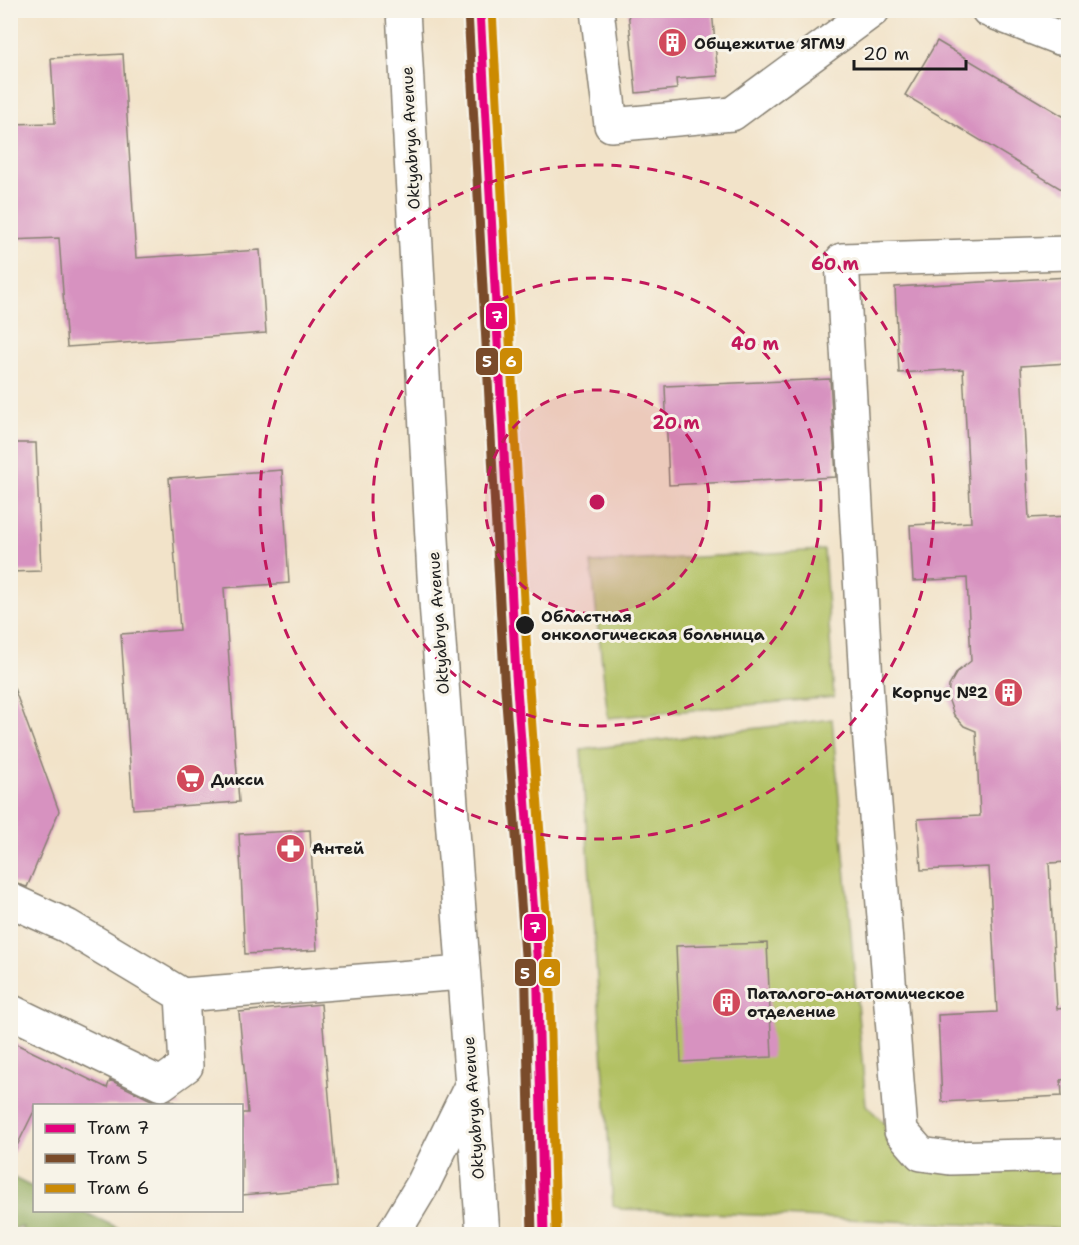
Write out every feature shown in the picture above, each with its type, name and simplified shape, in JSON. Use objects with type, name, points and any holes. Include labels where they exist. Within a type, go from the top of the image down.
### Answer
[{"type":"main road","name":"Oktyabrya Avenue","points":[[403,10],[434,574],[483,1234]]},
{"type":"main road","points":[[597,10],[611,125],[732,114],[873,10]]},
{"type":"main road","points":[[988,10],[1059,38],[1068,37]]},
{"type":"main road","points":[[1068,253],[842,260],[868,716],[901,1131],[921,1154],[950,1158],[1068,1155]]},
{"type":"main road","points":[[10,900],[67,926],[182,995],[462,973]]},
{"type":"main road","points":[[10,1011],[161,1084],[186,1066],[182,995]]},
{"type":"main road","points":[[393,1234],[423,1184],[472,1085]]},
{"type":"green space","points":[[824,550],[834,697],[608,718],[591,563]]},
{"type":"green space","points":[[832,719],[866,1105],[925,1164],[1068,1163],[1068,1229],[621,1209],[613,1205],[581,750]]},
{"type":"green space","points":[[10,1176],[33,1188],[33,1212],[84,1212],[131,1234],[20,1234],[23,1227],[11,1229]]},
{"type":"building","name":"Общежитие ЯГМУ","points":[[628,10],[712,10],[718,76],[676,79],[677,89],[636,93]]},
{"type":"building","points":[[937,41],[1068,119],[1068,193],[905,95]]},
{"type":"building","points":[[123,54],[136,258],[260,250],[266,333],[67,347],[59,238],[10,240],[10,124],[55,123],[51,58]]},
{"type":"building","name":"Корпус №2","points":[[1068,277],[1068,363],[1021,366],[1029,518],[1068,516],[1068,862],[1049,863],[1057,1009],[1068,1008],[1068,1079],[1061,1080],[1062,1096],[942,1102],[938,1015],[997,1012],[989,867],[921,870],[918,819],[980,816],[976,731],[964,726],[954,715],[948,698],[949,686],[957,672],[971,661],[967,578],[913,581],[910,525],[971,522],[963,369],[899,373],[895,287]]},
{"type":"building","points":[[830,379],[836,477],[669,485],[665,386]]},
{"type":"building","points":[[10,443],[36,443],[41,571],[10,572]]},
{"type":"building","points":[[282,470],[289,583],[224,588],[239,802],[133,809],[121,634],[180,630],[169,478]]},
{"type":"building","points":[[14,688],[59,811],[27,887],[10,882],[10,689]]},
{"type":"building","points":[[310,830],[317,950],[245,954],[239,834]]},
{"type":"building","name":"Паталого-анатомическое отделение","points":[[767,943],[772,1057],[681,1062],[676,946]]},
{"type":"building","points":[[321,1004],[337,1187],[243,1195],[243,1113],[248,1113],[239,1012]]},
{"type":"building","points":[[10,1041],[107,1088],[110,1080],[153,1101],[162,1103],[171,1100],[178,1104],[33,1104],[33,1113],[10,1160]]},
{"type":"tram line","name":"7","points":[[480,10],[516,675],[537,954],[544,1234]]},
{"type":"tram line","name":"6","points":[[492,10],[528,674],[549,954],[556,1234]]},
{"type":"tram line","name":"5","points":[[468,11],[504,676],[525,955],[532,1234]]},
{"type":"place","name":"Общежитие ЯГМУ","points":[[673,43]]},
{"type":"place","name":"Областная онкологическая больница","points":[[525,625]]},
{"type":"place","name":"Корпус №2","points":[[1009,692]]},
{"type":"place","name":"Дикси","points":[[190,779]]},
{"type":"place","name":"Антей","points":[[291,848]]},
{"type":"place","name":"Паталого-анатомическое отделение","points":[[726,1002]]}]
